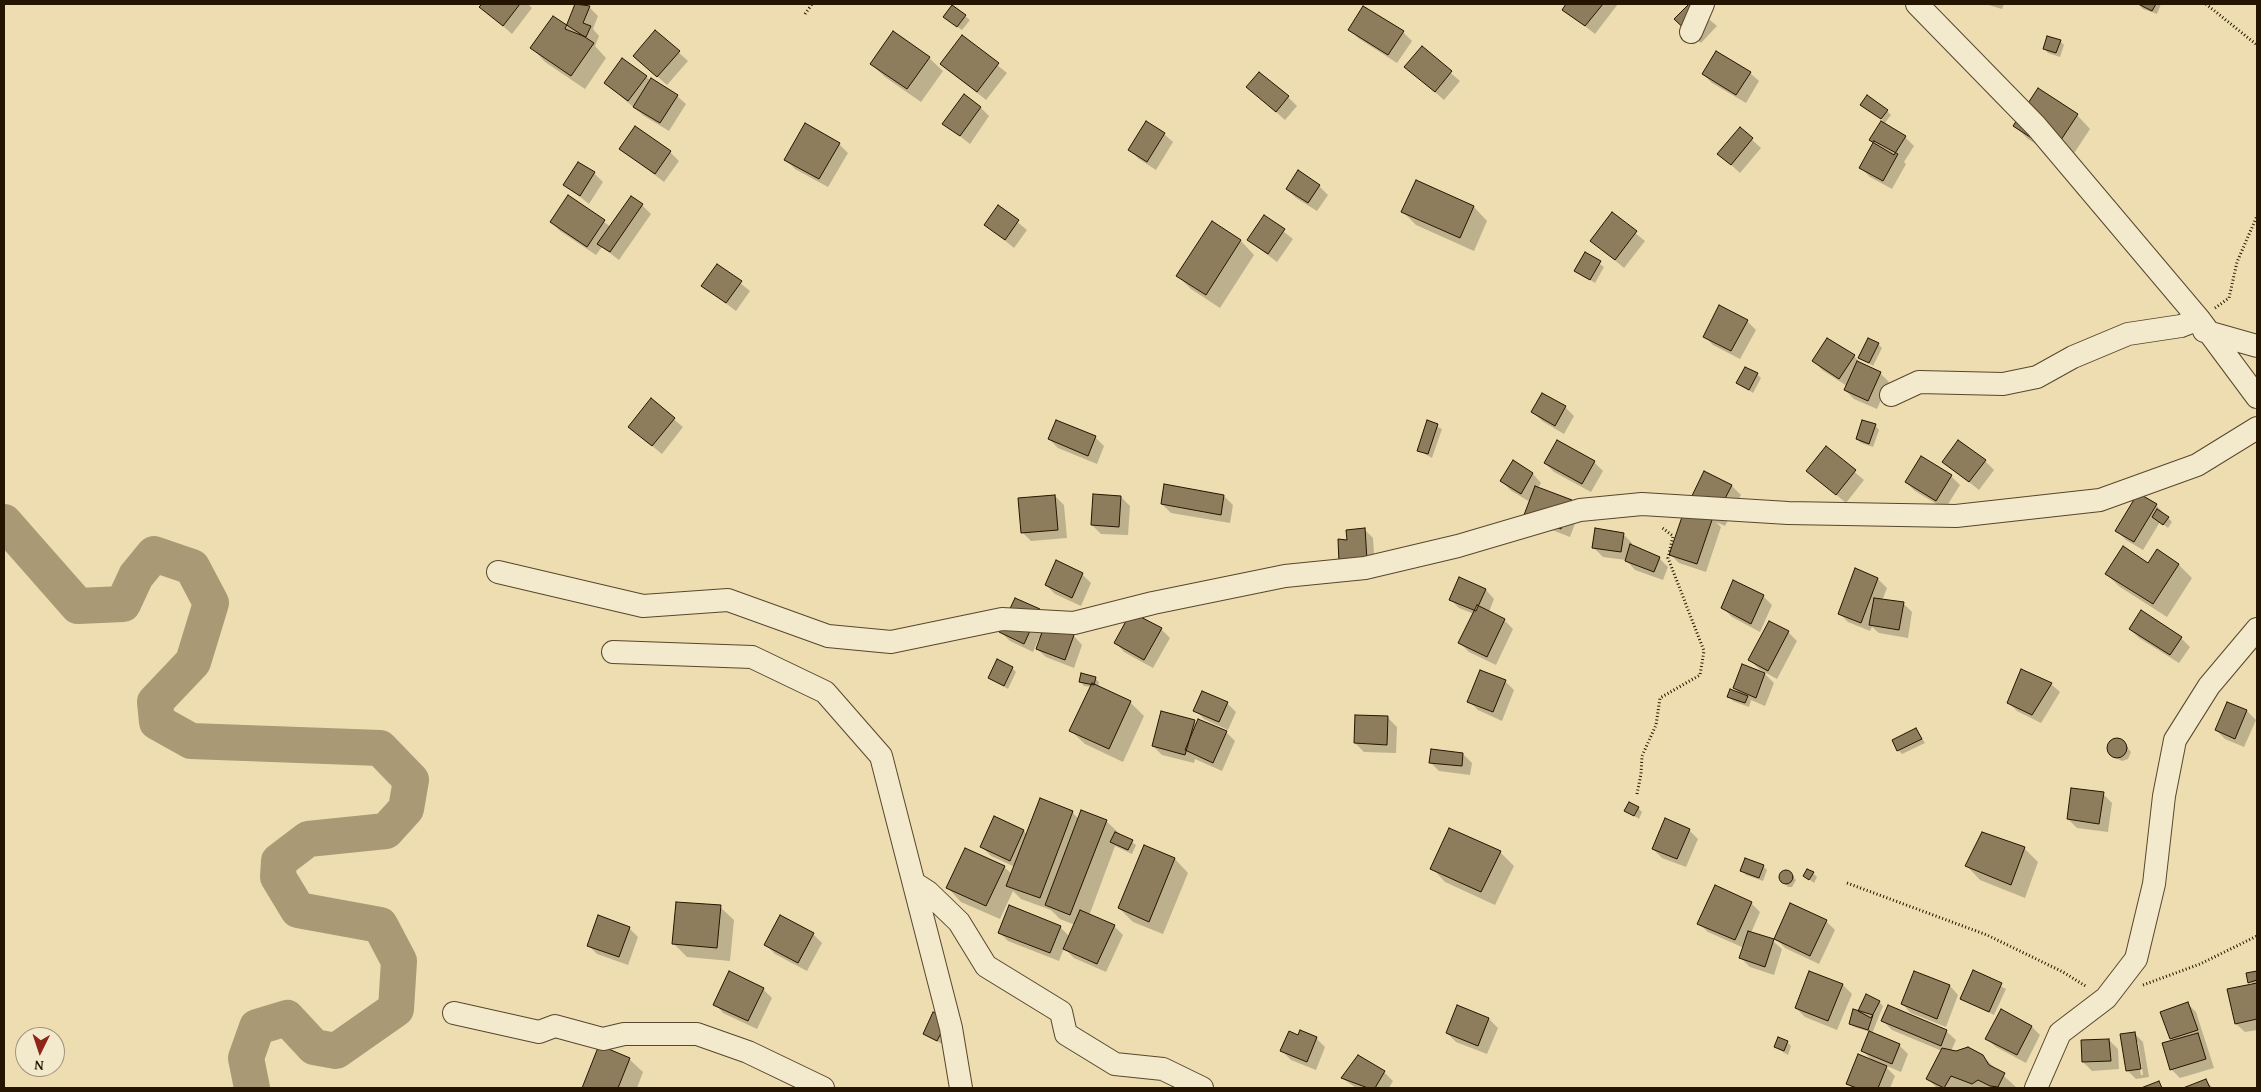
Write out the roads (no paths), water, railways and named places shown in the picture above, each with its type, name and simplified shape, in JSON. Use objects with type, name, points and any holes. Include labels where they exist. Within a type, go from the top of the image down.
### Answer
[{"type":"street","points":[[1691,32],[1703,4]]},
{"type":"street","points":[[1916,4],[2036,126],[2196,326],[2257,397]]},
{"type":"street","points":[[1892,395],[1919,382],[2003,384],[2037,377],[2073,357],[2128,334],[2196,326],[2257,346]]},
{"type":"street","points":[[498,572],[643,606],[728,600],[828,636],[891,642],[1002,619],[1074,623],[1153,603],[1285,576],[1365,568],[1458,546],[1580,510],[1642,504],[1788,513],[1956,516],[2100,500],[2197,465],[2257,428]]},
{"type":"street","points":[[2036,1088],[2060,1033],[2106,998],[2136,959],[2154,884],[2164,796],[2175,740],[2209,686],[2257,629]]},
{"type":"street","points":[[614,652],[752,657],[825,692],[881,756],[951,1028],[961,1088]]},
{"type":"street","points":[[914,883],[928,892],[959,922],[986,966],[1061,1012],[1066,1034],[1115,1064],[1162,1069],[1202,1088]]},
{"type":"street","points":[[454,1013],[539,1032],[554,1026],[603,1039],[624,1034],[696,1034],[748,1052],[823,1088]]},
{"type":"waterway","points":[[4,522],[78,606],[123,604],[136,576],[154,554],[192,567],[211,603],[193,662],[155,702],[157,722],[191,741],[380,748],[411,780],[406,809],[386,831],[308,839],[279,861],[278,877],[298,910],[380,925],[399,961],[396,1009],[336,1051],[314,1047],[287,1018],[257,1027],[246,1058],[252,1088]]}]
